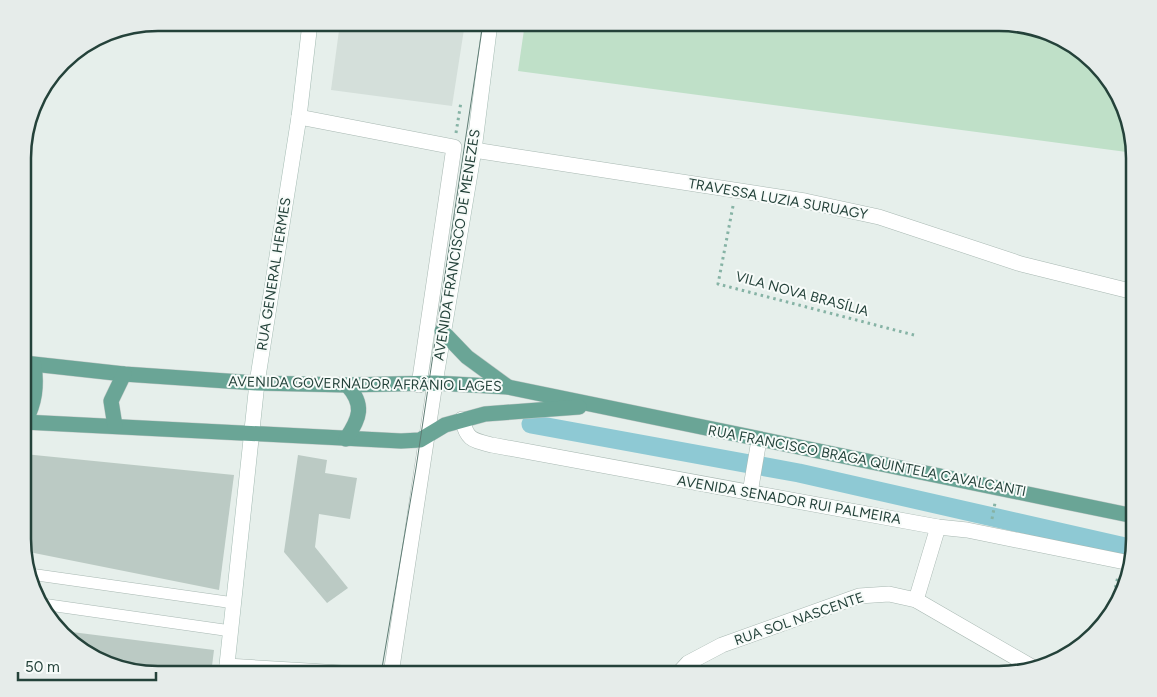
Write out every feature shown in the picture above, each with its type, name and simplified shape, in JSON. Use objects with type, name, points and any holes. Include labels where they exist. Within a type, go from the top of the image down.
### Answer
[{"type":"main road","points":[[442,331],[467,357],[508,387]]},
{"type":"main road","name":"AVENIDA GOVERNADOR AFRÂNIO LAGES","points":[[31,364],[124,374],[257,383],[419,385],[435,383],[508,387],[601,406]]},
{"type":"main road","points":[[31,369],[37,385],[35,399],[31,407]]},
{"type":"main road","points":[[115,426],[111,401],[124,374]]},
{"type":"main road","points":[[346,439],[359,415],[358,404],[354,394],[347,385]]},
{"type":"main road","name":"AVENIDA GOVERNADOR AFRÂNIO LAGES","points":[[31,422],[115,426],[250,436],[401,442],[426,437],[462,419],[508,412],[601,406]]},
{"type":"main road","name":"RUA FRANCISCO BRAGA QUINTELA CAVALCANTI","points":[[601,406],[758,447],[1125,514]]},
{"type":"street","name":"RUA GENERAL HERMES","points":[[227,666],[250,436],[309,31]]},
{"type":"street","name":"AVENIDA FRANCISCO DE MENEZES","points":[[392,666],[442,331],[474,150],[489,31]]},
{"type":"street","points":[[298,116],[454,147],[419,385]]},
{"type":"street","name":"TRAVESSA LUZIA SURUAGY","points":[[474,150],[805,201],[879,217],[1022,264],[1125,290]]},
{"type":"street","name":"AVENIDA SENADOR RUI PALMEIRA","points":[[462,419],[466,434],[474,441],[751,485],[938,527],[967,530],[1123,561]]},
{"type":"street","points":[[751,485],[758,447]]},
{"type":"street","points":[[916,600],[938,527]]},
{"type":"street","name":"RUA SOL NASCENTE","points":[[687,665],[722,645],[859,596],[890,594],[916,600],[1025,663]]},
{"type":"lane","points":[[37,575],[234,603]]},
{"type":"lane","points":[[50,605],[231,631]]},
{"type":"path","name":"VILA NOVA BRASÍLIA","points":[[736,190],[718,284],[914,335]]},
{"type":"path","points":[[991,524],[994,508]]},
{"type":"shaded area","points":[[339,31],[464,31],[452,106],[331,90]]},
{"type":"green space","points":[[524,31],[1015,32],[1047,41],[1062,48],[1083,63],[1094,74],[1113,102],[1119,117],[1125,152],[518,71]]},
{"type":"building","points":[[31,455],[234,475],[219,590],[32,553]]},
{"type":"building","points":[[298,455],[327,460],[325,473],[357,478],[350,519],[319,514],[315,547],[348,588],[327,603],[284,552]]},
{"type":"building","points":[[72,632],[214,650],[212,666],[142,665],[110,656],[95,649]]},
{"type":"waterway","points":[[531,424],[799,473],[1125,547]]},
{"type":"tram line","points":[[382,666],[416,468],[482,31]]}]
